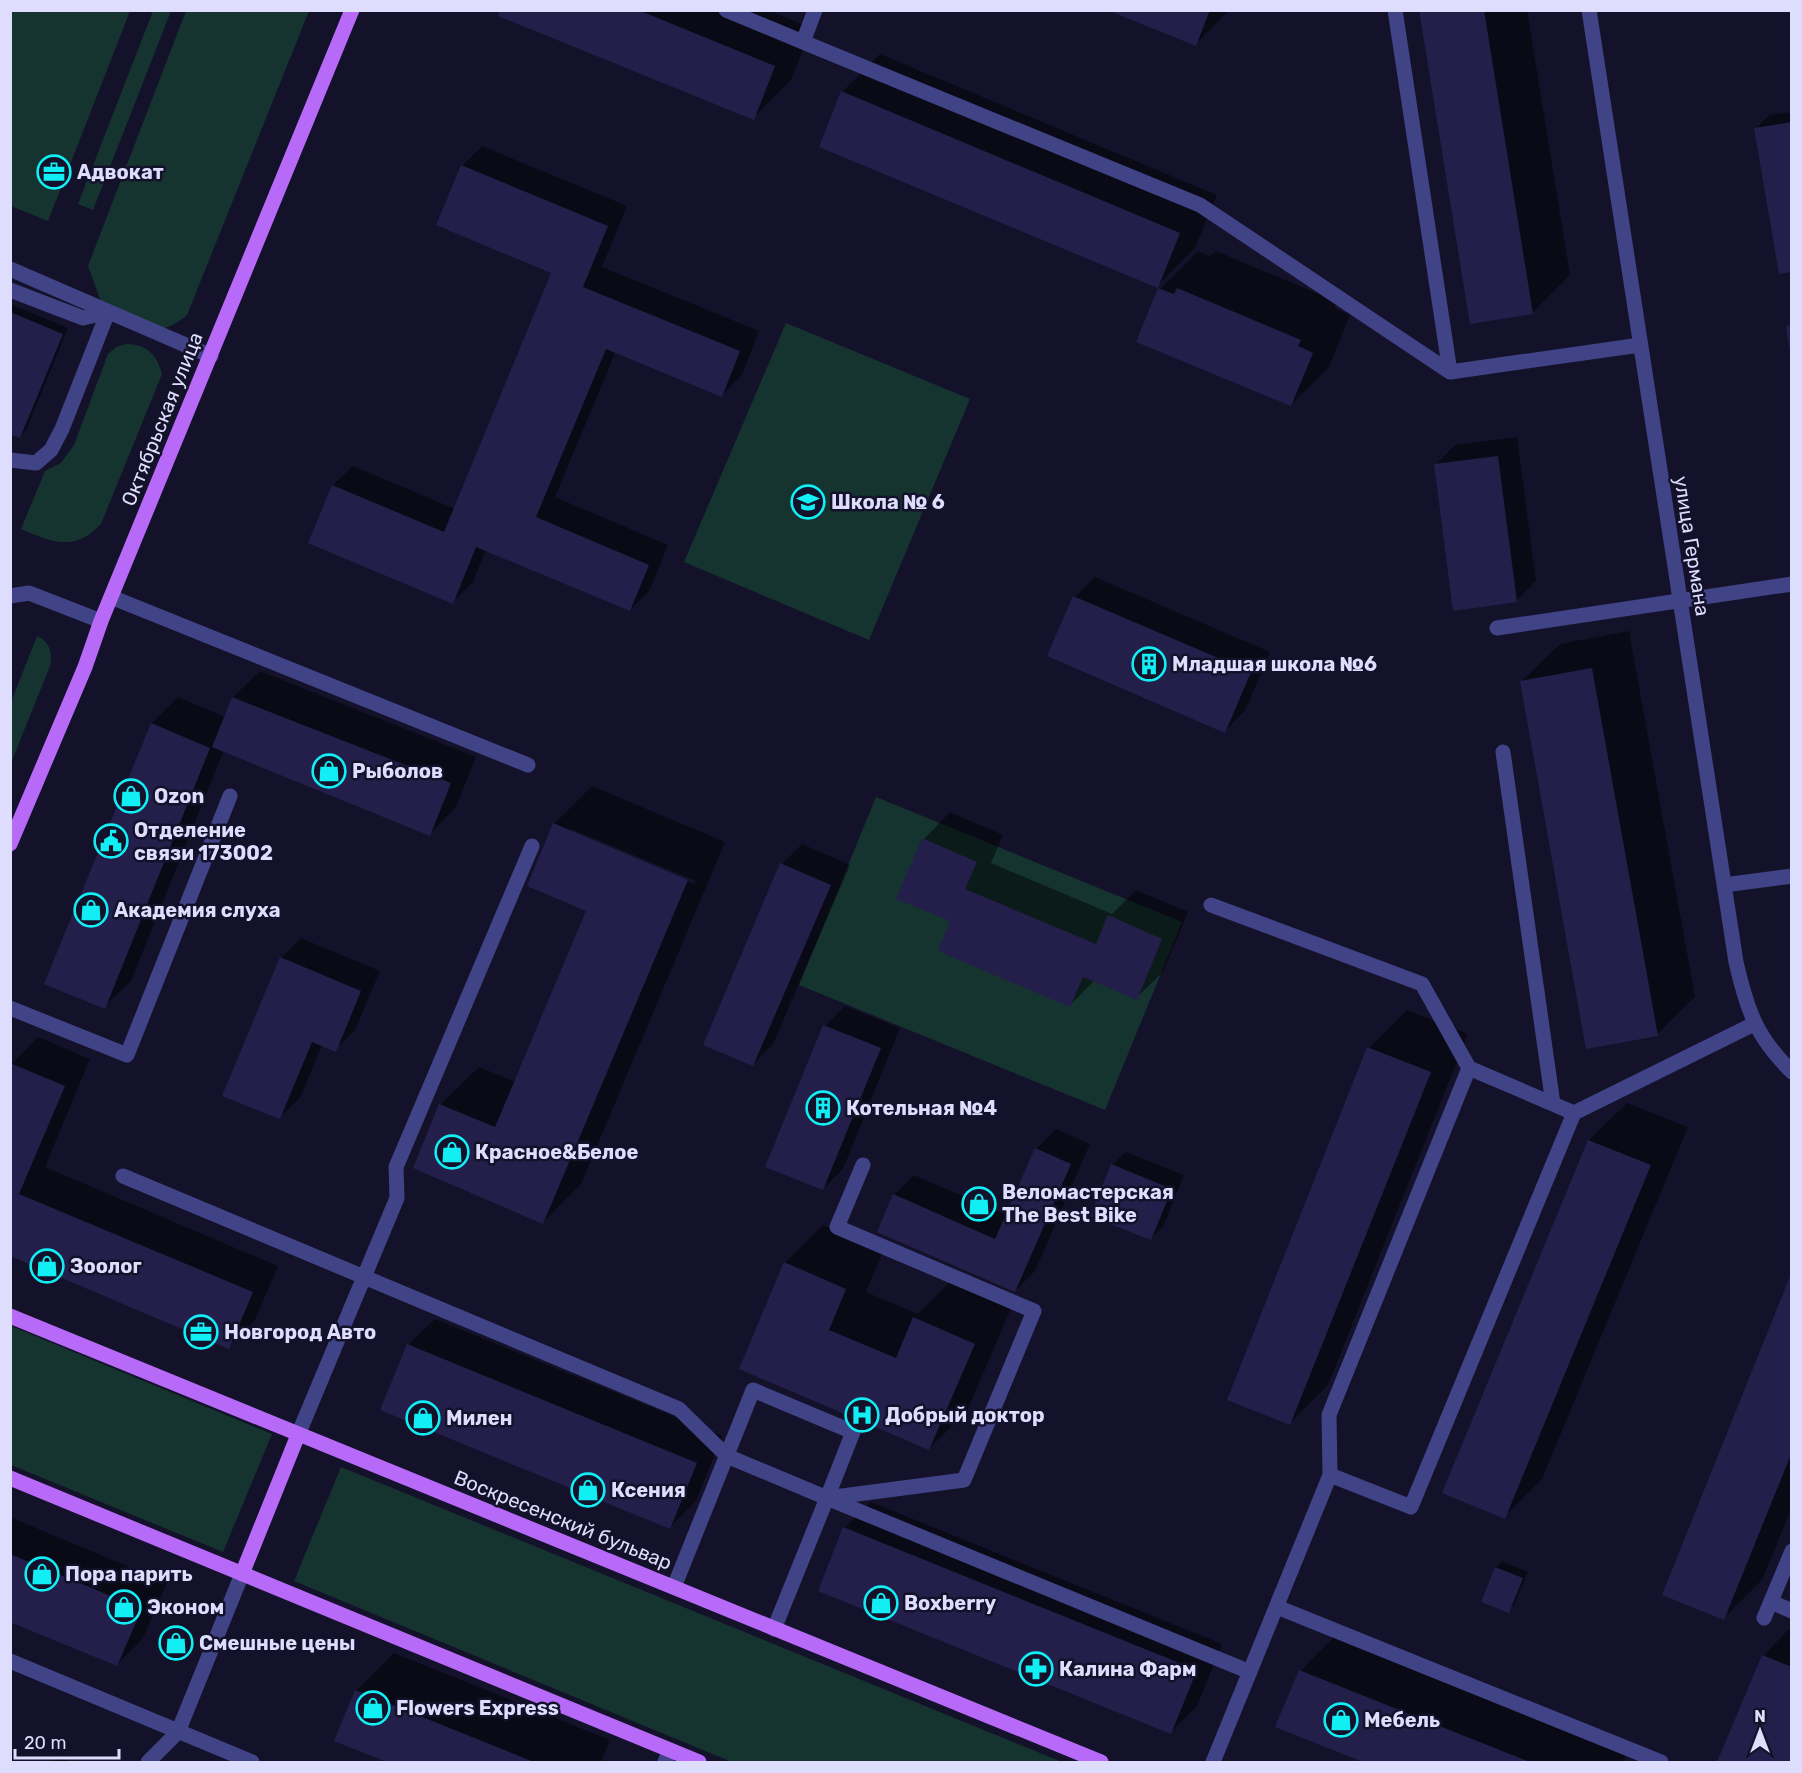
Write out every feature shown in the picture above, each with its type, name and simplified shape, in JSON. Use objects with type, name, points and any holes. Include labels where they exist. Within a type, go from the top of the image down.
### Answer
[{"type":"main road","name":"Октябрьская улица","points":[[10,843],[85,667],[101,621],[352,10]]},
{"type":"main road","name":"Воскресенский бульвар","points":[[10,1316],[1101,1762]]},
{"type":"main road","points":[[242,1574],[298,1435]]},
{"type":"main road","points":[[10,1478],[242,1574],[667,1756],[699,1762]]},
{"type":"street","points":[[726,10],[1200,205],[1450,372],[1640,345]]},
{"type":"street","points":[[803,42],[815,10]]},
{"type":"street","points":[[1395,10],[1450,372]]},
{"type":"street","name":"улица Германа","points":[[1589,10],[1736,962],[1754,1024],[1771,1050],[1791,1072]]},
{"type":"street","points":[[10,268],[211,356]]},
{"type":"street","points":[[10,290],[83,318],[108,312]]},
{"type":"street","points":[[10,460],[36,463],[51,450],[62,429],[108,312]]},
{"type":"street","points":[[1497,628],[1791,584]]},
{"type":"street","points":[[10,596],[29,593],[101,621]]},
{"type":"street","points":[[111,597],[528,765]]},
{"type":"street","points":[[1503,752],[1553,1104]]},
{"type":"street","points":[[10,1008],[127,1055],[230,796]]},
{"type":"street","points":[[298,1435],[397,1198],[396,1167],[532,846]]},
{"type":"street","points":[[1724,885],[1791,876]]},
{"type":"street","points":[[1211,905],[1422,984],[1468,1068],[1574,1113]]},
{"type":"street","points":[[1330,1475],[1411,1507],[1574,1113],[1754,1024]]},
{"type":"street","points":[[1213,1762],[1330,1475],[1329,1414],[1468,1068]]},
{"type":"street","points":[[827,1498],[964,1480],[1034,1311],[837,1227],[862,1165]]},
{"type":"street","points":[[123,1176],[679,1409],[727,1456],[1250,1672]]},
{"type":"street","points":[[674,1587],[753,1390],[853,1432],[774,1629]]},
{"type":"street","points":[[1764,1618],[1791,1551]]},
{"type":"street","points":[[148,1762],[178,1732],[242,1574]]},
{"type":"street","points":[[1771,1602],[1791,1611]]},
{"type":"street","points":[[1276,1607],[1661,1762]]},
{"type":"street","points":[[10,1661],[252,1762]]},
{"type":"green space","points":[[10,11],[130,11],[48,221],[11,206]]},
{"type":"green space","points":[[153,11],[171,11],[93,210],[78,204]]},
{"type":"green space","points":[[186,11],[309,11],[187,315],[167,327],[139,328],[107,318],[88,266]]},
{"type":"green space","points":[[786,323],[970,399],[869,640],[684,562]]},
{"type":"green space","points":[[126,344],[140,346],[150,352],[157,361],[162,374],[101,524],[82,539],[73,542],[54,541],[21,529],[45,471],[61,463],[74,445],[108,354],[116,347]]},
{"type":"green space","points":[[37,636],[50,648],[50,666],[11,763],[11,702]]},
{"type":"green space","points":[[876,797],[1182,922],[1105,1110],[799,985]]},
{"type":"green space","points":[[11,1326],[272,1434],[223,1552],[11,1465]]},
{"type":"green space","points":[[341,1467],[1062,1762],[732,1762],[294,1581]]},
{"type":"building","points":[[500,10],[638,10],[775,66],[754,120],[498,16]]},
{"type":"building","points":[[1107,10],[1210,10],[1196,46]]},
{"type":"building","points":[[1419,10],[1484,10],[1533,314],[1470,324]]},
{"type":"building","points":[[841,91],[1180,233],[1158,288],[819,147]]},
{"type":"building","points":[[1792,122],[1792,272],[1779,274],[1754,128]]},
{"type":"building","points":[[461,165],[608,226],[583,287],[740,351],[722,397],[606,349],[536,517],[649,565],[630,611],[476,547],[453,604],[308,543],[332,485],[444,532],[551,273],[436,225]]},
{"type":"building","points":[[1158,288],[1174,294],[1177,288],[1301,340],[1298,346],[1313,353],[1291,406],[1136,342]]},
{"type":"building","points":[[10,312],[63,334],[20,438],[10,434]]},
{"type":"building","points":[[1792,325],[1792,352],[1790,352],[1786,326]]},
{"type":"building","points":[[1498,456],[1517,602],[1453,611],[1434,464]]},
{"type":"building","name":"Младшая школа №6","points":[[1073,596],[1251,672],[1225,733],[1047,656]]},
{"type":"building","points":[[1592,668],[1658,1036],[1586,1049],[1520,681]]},
{"type":"building","points":[[232,697],[451,783],[430,836],[212,747]]},
{"type":"building","points":[[151,723],[210,748],[105,1009],[44,984]]},
{"type":"building","points":[[553,823],[688,880],[543,1224],[413,1168],[439,1104],[495,1127],[586,911],[527,886]]},
{"type":"building","points":[[922,838],[977,862],[965,889],[1096,944],[1108,915],[1162,939],[1137,1000],[1083,977],[1070,1007],[938,951],[950,921],[896,899]]},
{"type":"building","points":[[780,863],[831,885],[753,1066],[703,1045]]},
{"type":"building","points":[[280,957],[361,991],[336,1052],[312,1042],[280,1119],[222,1096]]},
{"type":"building","name":"Котельная №4","points":[[823,1025],[881,1048],[823,1190],[765,1167]]},
{"type":"building","points":[[1367,1047],[1431,1072],[1290,1425],[1227,1400]]},
{"type":"building","points":[[10,1063],[65,1086],[19,1194],[253,1292],[229,1349],[10,1256]]},
{"type":"building","points":[[1588,1140],[1651,1165],[1505,1519],[1442,1493]]},
{"type":"building","points":[[1035,1148],[1071,1164],[1015,1292],[877,1232],[893,1194],[995,1239]]},
{"type":"building","points":[[1111,1164],[1172,1189],[1151,1240],[1090,1216]]},
{"type":"building","points":[[784,1262],[846,1289],[829,1330],[896,1358],[913,1317],[975,1344],[929,1450],[739,1369]]},
{"type":"building","points":[[1791,1274],[1792,1452],[1724,1620],[1662,1595]]},
{"type":"building","points":[[407,1344],[697,1463],[670,1529],[380,1410]]},
{"type":"building","points":[[843,1527],[1197,1670],[1171,1734],[818,1591]]},
{"type":"building","points":[[10,1554],[142,1609],[117,1666],[10,1622]]},
{"type":"building","points":[[1495,1567],[1523,1578],[1509,1613],[1481,1602]]},
{"type":"building","points":[[1762,1655],[1792,1667],[1792,1762],[1717,1762]]},
{"type":"building","points":[[1299,1670],[1530,1762],[1363,1762],[1275,1727]]},
{"type":"building","points":[[355,1690],[534,1762],[387,1762],[334,1741]]},
{"type":"place","name":"Адвокат","points":[[54,172]]},
{"type":"place","name":"Школа № 6","points":[[808,502]]},
{"type":"place","name":"Младшая школа №6","points":[[1149,664]]},
{"type":"place","name":"Рыболов","points":[[329,771]]},
{"type":"place","name":"Ozon","points":[[131,796]]},
{"type":"place","name":"Отделение связи 173002","points":[[111,841]]},
{"type":"place","name":"Академия слуха","points":[[91,910]]},
{"type":"place","name":"Котельная №4","points":[[823,1108]]},
{"type":"place","name":"Красное&Белое","points":[[452,1152]]},
{"type":"place","name":"Веломастерская The Best Bike","points":[[979,1204]]},
{"type":"place","name":"Зоолог","points":[[47,1266]]},
{"type":"place","name":"Новгород Авто","points":[[201,1332]]},
{"type":"place","name":"Добрый доктор","points":[[862,1415]]},
{"type":"place","name":"Милен","points":[[423,1418]]},
{"type":"place","name":"Ксения","points":[[588,1490]]},
{"type":"place","name":"Пора парить","points":[[42,1574]]},
{"type":"place","name":"Boxberry","points":[[881,1603]]},
{"type":"place","name":"Эконом","points":[[124,1607]]},
{"type":"place","name":"Смешные цены","points":[[176,1643]]},
{"type":"place","name":"Калина Фарм","points":[[1036,1669]]},
{"type":"place","name":"Flowers Express","points":[[373,1708]]},
{"type":"place","name":"Мебель","points":[[1341,1720]]}]
